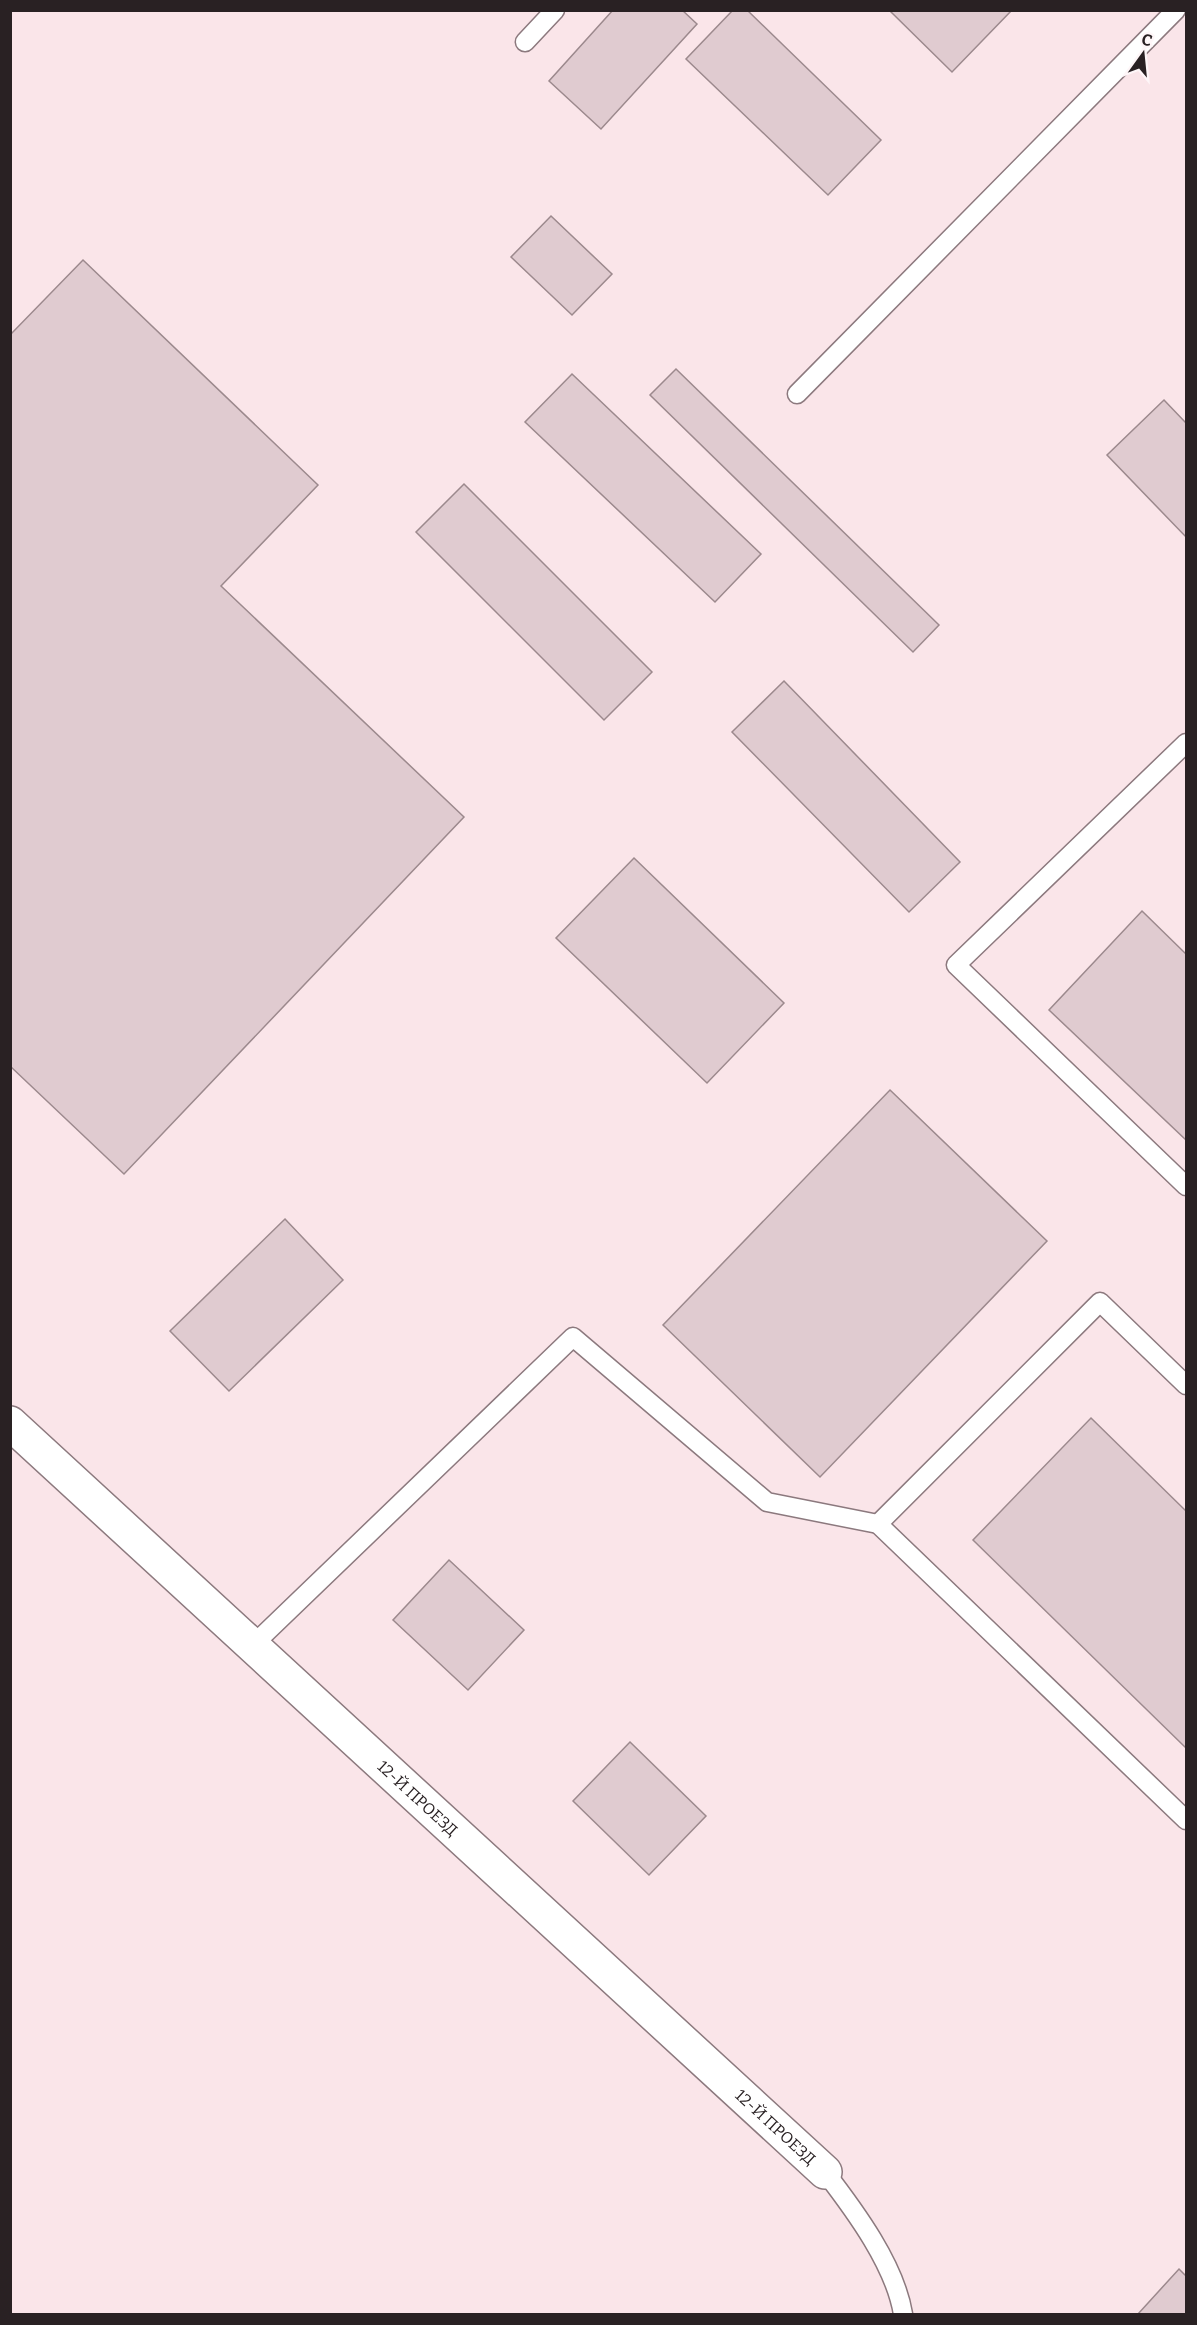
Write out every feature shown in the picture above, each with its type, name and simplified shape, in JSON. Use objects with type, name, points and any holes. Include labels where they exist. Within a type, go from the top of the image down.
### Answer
[{"type":"street","name":"12-Й ПРОЕЗД","points":[[10,1423],[825,2172]]},
{"type":"lane","points":[[525,42],[555,10]]},
{"type":"lane","points":[[797,394],[1176,10]]},
{"type":"lane","points":[[1186,743],[956,965],[1186,1186]]},
{"type":"lane","points":[[878,1524],[1100,1302],[1186,1385]]},
{"type":"lane","points":[[252,1646],[573,1337],[767,1502],[878,1524],[1186,1820]]},
{"type":"lane","points":[[825,2172],[862,2221],[900,2296],[903,2314]]},
{"type":"building","points":[[613,10],[682,10],[697,24],[601,129],[549,81]]},
{"type":"building","points":[[733,10],[747,10],[881,140],[828,195],[686,59]]},
{"type":"building","points":[[889,10],[1012,10],[952,72]]},
{"type":"building","points":[[551,216],[612,274],[572,315],[511,257]]},
{"type":"building","points":[[83,260],[318,485],[221,586],[464,817],[124,1174],[10,1066],[10,335]]},
{"type":"building","points":[[676,369],[939,625],[913,652],[650,395]]},
{"type":"building","points":[[572,374],[761,554],[715,602],[525,422]]},
{"type":"building","points":[[1164,400],[1186,423],[1186,537],[1107,455]]},
{"type":"building","points":[[464,484],[652,672],[604,720],[416,532]]},
{"type":"building","points":[[784,681],[960,862],[909,912],[732,732]]},
{"type":"building","points":[[634,858],[784,1003],[707,1083],[556,938]]},
{"type":"building","points":[[1142,911],[1186,954],[1186,1140],[1049,1010]]},
{"type":"building","points":[[890,1090],[1047,1241],[820,1477],[663,1325]]},
{"type":"building","points":[[285,1219],[343,1280],[229,1391],[170,1331]]},
{"type":"building","points":[[1091,1418],[1186,1511],[1186,1748],[973,1540]]},
{"type":"building","points":[[449,1560],[524,1630],[468,1690],[393,1620]]},
{"type":"building","points":[[630,1742],[706,1816],[649,1875],[573,1801]]},
{"type":"building","points":[[1179,2269],[1186,2276],[1186,2314],[1138,2314]]}]
